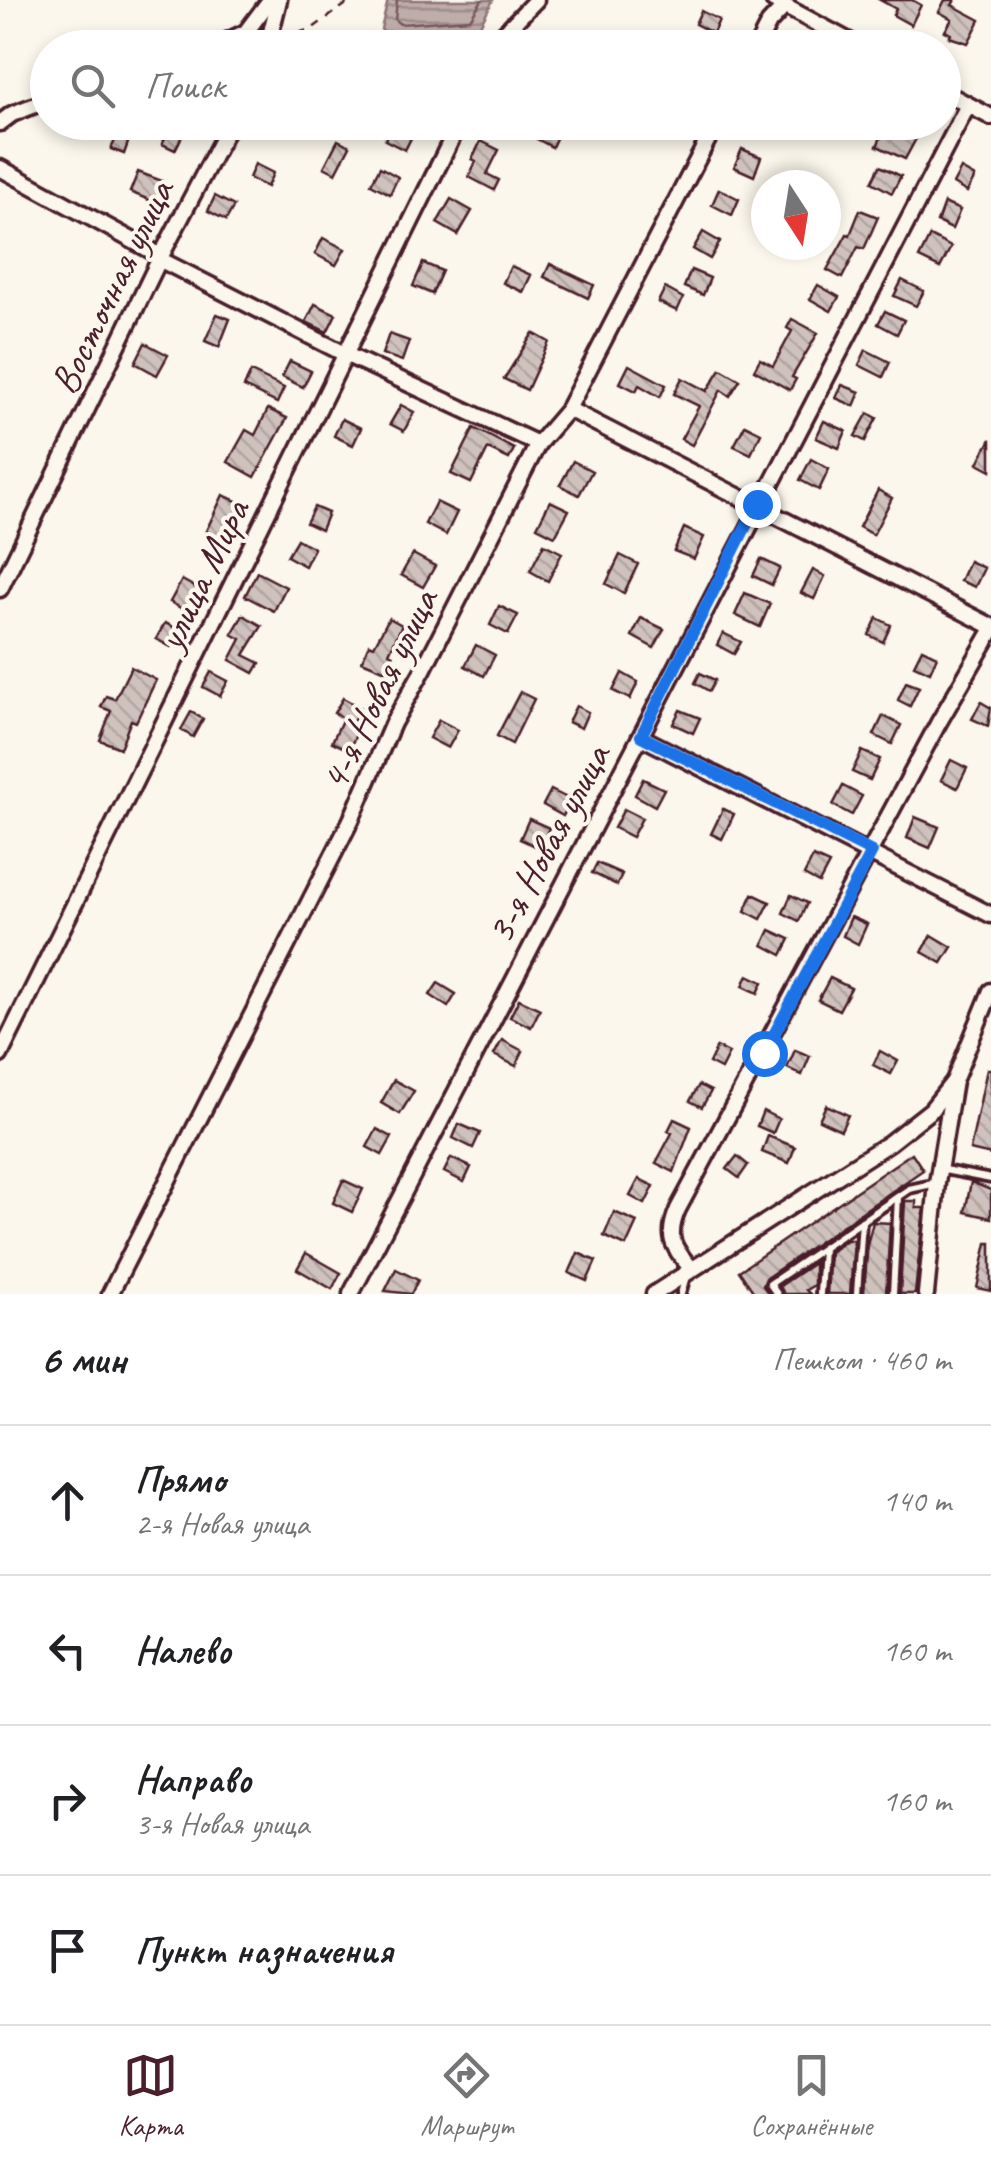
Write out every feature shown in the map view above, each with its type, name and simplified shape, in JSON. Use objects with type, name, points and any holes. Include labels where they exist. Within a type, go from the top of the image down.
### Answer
[{"type":"street","points":[[248,30],[270,0]]},
{"type":"street","points":[[272,30],[279,0]]},
{"type":"street","points":[[507,30],[536,0]]},
{"type":"street","points":[[765,30],[781,2],[830,30]]},
{"type":"street","points":[[961,101],[991,117]]},
{"type":"street","name":"3-я Новая улица","points":[[961,118],[968,105]]},
{"type":"street","points":[[0,123],[30,107]]},
{"type":"street","name":"Восточная улица","points":[[0,588],[222,140]]},
{"type":"street","name":"улица Мира","points":[[0,1056],[451,140]]},
{"type":"street","name":"4-я Новая улица","points":[[110,1294],[351,820],[393,722],[432,654],[538,444],[568,410],[708,140]]},
{"type":"street","name":"3-я Новая улица","points":[[351,1294],[757,504],[949,140]]},
{"type":"street","points":[[0,168],[160,258],[346,355],[538,444]]},
{"type":"street","points":[[568,410],[757,504],[991,629],[671,1226],[675,1250],[691,1268]]},
{"type":"street","points":[[641,736],[991,916]]},
{"type":"street","points":[[926,1294],[938,1176],[954,1081],[991,991]]},
{"type":"street","points":[[654,1294],[889,1143],[931,1110],[954,1081]]},
{"type":"lane","points":[[777,1294],[770,1284],[910,1189],[938,1176],[991,1179]]},
{"type":"lane","points":[[892,1294],[898,1197]]},
{"type":"lane","points":[[857,1294],[862,1222]]},
{"type":"lane","points":[[820,1294],[822,1248]]},
{"type":"lane","points":[[681,1294],[691,1268]]},
{"type":"path","points":[[309,30],[352,0]]},
{"type":"water","points":[[388,0],[493,0],[478,29],[381,29]]},
{"type":"building","points":[[880,0],[912,0],[921,5],[911,25],[893,15],[896,9]]},
{"type":"building","points":[[945,0],[955,0],[952,5],[980,20],[968,43],[961,41],[961,30],[946,30],[952,19],[939,12]]},
{"type":"building","points":[[701,11],[719,20],[714,30],[695,24]]},
{"type":"building","points":[[115,140],[129,140],[124,154],[111,149]]},
{"type":"building","points":[[164,140],[180,140],[175,150],[162,144]]},
{"type":"building","points":[[338,140],[350,146],[336,173],[324,167]]},
{"type":"building","points":[[385,140],[410,140],[405,150]]},
{"type":"building","points":[[880,140],[915,140],[905,159],[877,146]]},
{"type":"building","points":[[481,141],[499,150],[487,174],[499,180],[494,190],[469,177]]},
{"type":"building","points":[[742,149],[761,157],[751,175],[734,167]]},
{"type":"building","points":[[255,164],[273,173],[267,187],[249,178]]},
{"type":"building","points":[[880,166],[901,176],[892,193],[872,182]]},
{"type":"building","points":[[380,167],[398,177],[390,194],[371,184]]},
{"type":"building","points":[[961,169],[975,177],[967,192],[953,184]]},
{"type":"building","points":[[138,172],[162,181],[154,202],[130,192]]},
{"type":"building","points":[[719,189],[739,199],[732,215],[712,205]]},
{"type":"building","points":[[215,196],[234,206],[226,220],[208,211]]},
{"type":"building","points":[[451,199],[472,211],[458,235],[437,223]]},
{"type":"building","points":[[944,203],[960,210],[952,229],[937,222]]},
{"type":"building","points":[[860,210],[878,217],[864,249],[858,247],[842,278],[827,270],[833,260],[841,260],[841,245],[850,235]]},
{"type":"building","points":[[703,232],[720,242],[710,259],[693,249]]},
{"type":"building","points":[[930,236],[951,247],[940,268],[919,258]]},
{"type":"building","points":[[323,238],[345,249],[336,265],[315,254]]},
{"type":"building","points":[[423,263],[442,271],[432,294],[413,286]]},
{"type":"building","points":[[550,264],[594,285],[588,298],[544,277]]},
{"type":"building","points":[[511,266],[531,275],[523,292],[503,283]]},
{"type":"building","points":[[691,270],[710,278],[703,295],[684,287]]},
{"type":"building","points":[[902,280],[924,291],[916,306],[894,296]]},
{"type":"building","points":[[818,285],[839,297],[831,311],[810,299]]},
{"type":"building","points":[[665,288],[683,298],[677,311],[658,302]]},
{"type":"building","points":[[315,304],[336,314],[327,332],[306,322]]},
{"type":"building","points":[[885,311],[904,320],[897,334],[878,324]]},
{"type":"building","points":[[217,314],[230,319],[219,347],[205,341]]},
{"type":"building","points":[[792,319],[818,333],[792,377],[796,379],[790,390],[754,370],[760,359],[773,366],[792,331],[787,328]]},
{"type":"building","points":[[533,333],[549,342],[527,390],[504,379]]},
{"type":"building","points":[[389,334],[409,341],[402,361],[382,354]]},
{"type":"building","points":[[145,343],[168,355],[157,375],[135,363]]},
{"type":"building","points":[[866,350],[890,362],[883,377],[859,365]]},
{"type":"building","points":[[290,361],[311,371],[303,387],[282,377]]},
{"type":"building","points":[[629,365],[666,385],[660,397],[639,385],[636,391],[620,383]]},
{"type":"building","points":[[721,369],[740,380],[730,396],[721,390],[692,445],[681,439],[699,406],[674,394],[682,378],[707,391]]},
{"type":"building","points":[[251,372],[284,388],[277,403],[244,387]]},
{"type":"building","points":[[842,385],[860,392],[854,406],[836,398]]},
{"type":"building","points":[[401,405],[414,412],[404,431],[390,424]]},
{"type":"building","points":[[268,409],[287,418],[255,477],[228,462],[246,430],[255,435]]},
{"type":"building","points":[[868,413],[877,418],[865,441],[855,436]]},
{"type":"building","points":[[342,419],[361,428],[353,445],[334,436]]},
{"type":"building","points":[[824,421],[846,431],[839,448],[816,438]]},
{"type":"building","points":[[745,425],[761,433],[751,454],[734,446]]},
{"type":"building","points":[[474,428],[514,449],[509,459],[488,449],[471,483],[451,474]]},
{"type":"building","points":[[991,439],[991,470],[978,463]]},
{"type":"building","points":[[811,459],[829,469],[819,490],[800,480]]},
{"type":"building","points":[[573,461],[592,471],[579,495],[560,485]]},
{"type":"building","points":[[878,490],[892,498],[873,535],[859,527]]},
{"type":"building","points":[[223,495],[241,503],[224,539],[206,531]]},
{"type":"building","points":[[550,501],[569,510],[555,536],[537,527]]},
{"type":"building","points":[[436,502],[457,512],[446,535],[425,524]]},
{"type":"building","points":[[314,507],[328,513],[321,530],[306,523]]},
{"type":"building","points":[[684,528],[704,537],[694,559],[674,551]]},
{"type":"building","points":[[297,539],[314,548],[305,566],[287,556]]},
{"type":"building","points":[[544,544],[562,553],[548,581],[530,571]]},
{"type":"building","points":[[413,554],[435,566],[423,587],[401,575]]},
{"type":"building","points":[[620,555],[638,564],[624,593],[606,584]]},
{"type":"building","points":[[761,559],[780,568],[772,585],[753,576]]},
{"type":"building","points":[[969,561],[984,568],[975,587],[960,581]]},
{"type":"building","points":[[813,570],[825,576],[814,599],[801,593]]},
{"type":"building","points":[[257,572],[286,587],[274,611],[245,596]]},
{"type":"building","points":[[182,580],[200,590],[188,612],[170,602]]},
{"type":"building","points":[[745,593],[770,604],[760,627],[735,615]]},
{"type":"building","points":[[499,606],[518,615],[508,634],[490,625]]},
{"type":"building","points":[[243,615],[262,626],[244,655],[260,663],[254,673],[230,660],[241,639],[232,634]]},
{"type":"building","points":[[389,618],[402,625],[389,653],[393,655],[386,671],[362,661],[369,644],[374,646]]},
{"type":"building","points":[[641,618],[664,629],[654,648],[632,636]]},
{"type":"building","points":[[877,618],[891,625],[883,642],[869,635]]},
{"type":"building","points":[[165,623],[180,630],[171,647],[156,639]]},
{"type":"building","points":[[723,633],[741,642],[734,654],[717,645]]},
{"type":"building","points":[[476,645],[495,655],[484,676],[465,666]]},
{"type":"building","points":[[922,649],[937,656],[930,672],[914,665]]},
{"type":"building","points":[[131,667],[156,680],[136,722],[131,720],[120,748],[100,740],[111,711],[101,707],[106,696],[115,699]]},
{"type":"building","points":[[211,672],[228,681],[220,696],[203,687]]},
{"type":"building","points":[[622,673],[638,682],[630,699],[613,691]]},
{"type":"building","points":[[700,673],[715,680],[709,691],[695,683]]},
{"type":"building","points":[[906,682],[919,687],[910,706],[898,700]]},
{"type":"building","points":[[520,692],[534,699],[512,744],[497,736]]},
{"type":"building","points":[[343,698],[361,708],[350,727],[358,730],[349,750],[332,742],[343,718],[334,713]]},
{"type":"building","points":[[981,702],[991,708],[988,726],[972,719]]},
{"type":"building","points":[[576,706],[588,712],[581,728],[568,722]]},
{"type":"building","points":[[680,710],[700,718],[693,733],[673,724]]},
{"type":"building","points":[[191,712],[203,719],[193,737],[181,730]]},
{"type":"building","points":[[883,716],[901,725],[892,744],[874,735]]},
{"type":"building","points":[[439,720],[458,730],[448,748],[429,738]]},
{"type":"building","points":[[862,751],[880,759],[870,780],[852,772]]},
{"type":"building","points":[[951,760],[967,768],[957,788],[941,780]]},
{"type":"building","points":[[643,779],[664,789],[655,806],[635,795]]},
{"type":"building","points":[[843,786],[862,796],[852,815],[833,805]]},
{"type":"building","points":[[551,790],[571,800],[563,816],[543,805]]},
{"type":"building","points":[[624,809],[642,818],[632,837],[614,828]]},
{"type":"building","points":[[723,809],[734,814],[722,839],[711,834]]},
{"type":"building","points":[[915,817],[939,827],[930,848],[907,838]]},
{"type":"building","points":[[529,819],[549,828],[540,848],[520,839]]},
{"type":"building","points":[[813,857],[829,864],[819,883],[804,875]]},
{"type":"building","points":[[597,863],[622,874],[617,885],[592,873]]},
{"type":"building","points":[[753,894],[770,902],[761,919],[745,911]]},
{"type":"building","points":[[791,895],[807,903],[799,921],[783,913]]},
{"type":"building","points":[[851,917],[867,924],[858,944],[843,936]]},
{"type":"building","points":[[770,930],[790,939],[782,955],[763,945]]},
{"type":"building","points":[[932,935],[952,947],[942,963],[922,952]]},
{"type":"building","points":[[748,975],[763,982],[758,993],[743,986]]},
{"type":"building","points":[[830,978],[851,988],[839,1010],[818,1000]]},
{"type":"building","points":[[438,983],[456,994],[448,1007],[430,995]]},
{"type":"building","points":[[519,999],[540,1009],[531,1027],[510,1017]]},
{"type":"building","points":[[502,1040],[523,1051],[516,1066],[494,1055]]},
{"type":"building","points":[[717,1047],[729,1053],[721,1069],[709,1063]]},
{"type":"building","points":[[795,1050],[810,1056],[802,1075],[787,1068]]},
{"type":"building","points":[[880,1051],[898,1061],[891,1074],[873,1065]]},
{"type":"building","points":[[987,1069],[991,1069],[991,1155],[970,1150]]},
{"type":"building","points":[[394,1080],[414,1091],[400,1114],[381,1103]]},
{"type":"building","points":[[699,1085],[711,1091],[702,1107],[690,1101]]},
{"type":"building","points":[[826,1105],[848,1115],[841,1130],[819,1120]]},
{"type":"building","points":[[763,1111],[779,1119],[773,1133],[757,1126]]},
{"type":"building","points":[[674,1119],[691,1127],[674,1172],[656,1163],[672,1133],[668,1131]]},
{"type":"building","points":[[459,1124],[480,1133],[473,1148],[453,1138]]},
{"type":"building","points":[[377,1129],[392,1137],[382,1155],[367,1147]]},
{"type":"building","points":[[768,1136],[795,1147],[789,1163],[762,1152]]},
{"type":"building","points":[[912,1153],[923,1170],[766,1278],[763,1286],[769,1294],[755,1294],[739,1271]]},
{"type":"building","points":[[737,1156],[748,1165],[739,1178],[727,1169]]},
{"type":"building","points":[[451,1158],[471,1167],[464,1182],[444,1172]]},
{"type":"building","points":[[639,1179],[654,1186],[645,1204],[630,1196]]},
{"type":"building","points":[[343,1180],[363,1189],[352,1212],[333,1203]]},
{"type":"building","points":[[971,1182],[991,1190],[991,1218],[965,1212]]},
{"type":"building","points":[[905,1201],[916,1201],[916,1208],[924,1208],[915,1294],[900,1294]]},
{"type":"building","points":[[614,1212],[637,1222],[626,1246],[604,1236]]},
{"type":"building","points":[[873,1222],[890,1223],[886,1294],[864,1294]]},
{"type":"building","points":[[847,1240],[854,1240],[850,1294],[827,1294],[830,1252]]},
{"type":"building","points":[[987,1243],[991,1243],[991,1291],[977,1288]]},
{"type":"building","points":[[306,1253],[341,1273],[332,1289],[297,1269]]},
{"type":"building","points":[[578,1253],[596,1261],[587,1281],[569,1273]]},
{"type":"building","points":[[814,1263],[814,1285],[806,1290],[810,1294],[784,1294],[780,1286]]},
{"type":"building","points":[[396,1269],[418,1280],[411,1294],[385,1291]]},
{"type":"route","points":[[757,504],[641,736],[872,852],[764,1053]]}]
